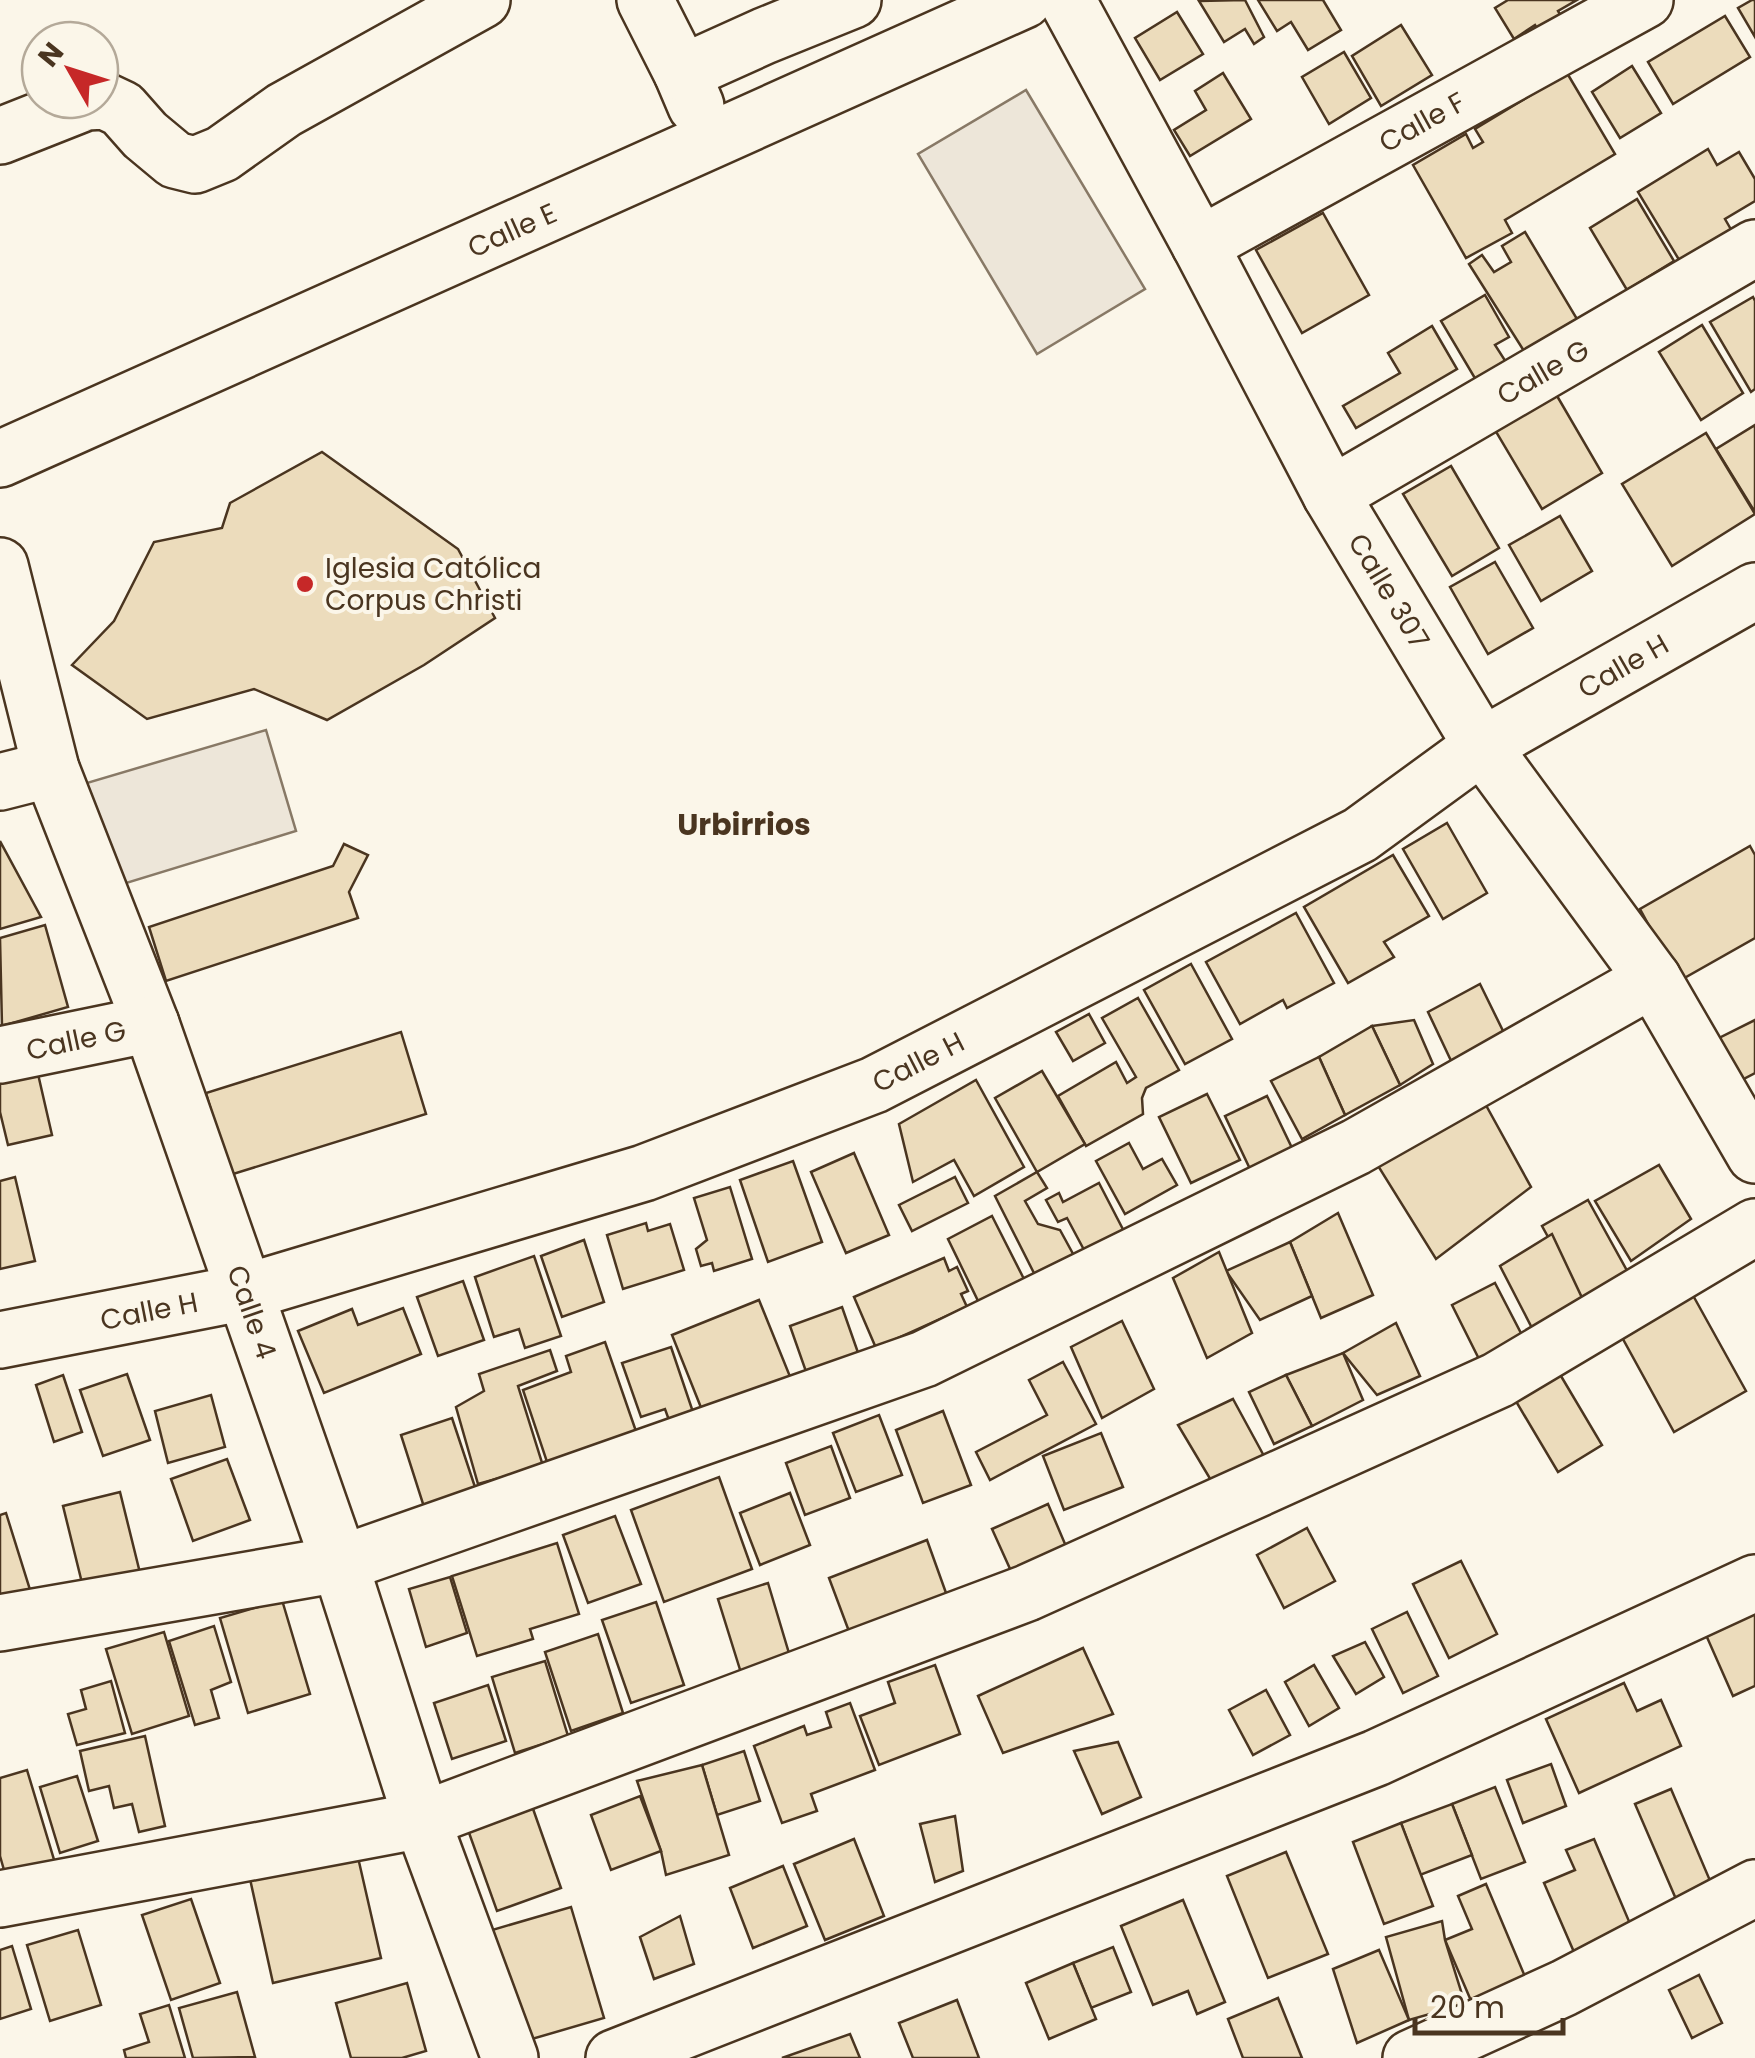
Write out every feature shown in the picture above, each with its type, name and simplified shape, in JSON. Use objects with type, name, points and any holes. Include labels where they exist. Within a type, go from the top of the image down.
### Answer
[{"type":"street","points":[[0,136],[86,102],[105,102],[122,109],[175,160],[195,166],[222,154],[284,110],[482,0]]},
{"type":"street","points":[[645,0],[682,73],[710,142]]},
{"type":"street","points":[[682,73],[853,0]]},
{"type":"street","name":"Calle E","points":[[0,459],[1024,0]]},
{"type":"street","name":"Calle 307","points":[[1067,0],[1331,495],[1482,746],[1653,979],[1755,1155]]},
{"type":"street","name":"Calle F","points":[[1200,244],[1645,0]]},
{"type":"street","name":"Calle G","points":[[1331,495],[1755,248]]},
{"type":"street","name":"Calle 4","points":[[0,566],[26,776],[151,1024],[340,1564],[422,1820],[510,2058]]},
{"type":"street","name":"Calle H","points":[[0,1340],[246,1292],[644,1174],[874,1085],[1360,835],[1482,746],[1755,590]]},
{"type":"street","points":[[0,1623],[340,1564],[924,1359],[1356,1147],[1653,979]]},
{"type":"street","name":"Calle G","points":[[0,1056],[151,1024]]},
{"type":"street","points":[[0,1898],[422,1820],[1027,1593],[1498,1380],[1755,1227]]},
{"type":"street","points":[[614,2058],[1376,1758],[1755,1584]]},
{"type":"street","points":[[1411,2058],[1564,1988],[1755,1888]]},
{"type":"shaded area","points":[[1026,90],[1145,289],[1037,354],[918,154]]},
{"type":"shaded area","points":[[266,730],[296,831],[110,888],[80,785]]},
{"type":"building","points":[[1245,0],[1264,37],[1254,44],[1245,29],[1224,42],[1199,1]]},
{"type":"building","points":[[1258,0],[1323,0],[1341,30],[1308,50],[1291,22],[1277,31]]},
{"type":"building","points":[[1508,0],[1577,0],[1558,11],[1565,23],[1542,37],[1535,25],[1514,39],[1495,8]]},
{"type":"building","points":[[1755,0],[1755,37],[1738,8]]},
{"type":"building","points":[[1177,12],[1203,54],[1160,80],[1135,38]]},
{"type":"building","points":[[1725,16],[1750,57],[1673,104],[1648,62]]},
{"type":"building","points":[[1401,25],[1432,75],[1381,106],[1352,56]]},
{"type":"building","points":[[1344,52],[1371,98],[1329,124],[1302,77]]},
{"type":"building","points":[[1632,66],[1661,113],[1620,138],[1592,92]]},
{"type":"building","points":[[1223,73],[1251,119],[1190,156],[1174,130],[1206,110],[1195,91]]},
{"type":"building","points":[[1567,73],[1615,154],[1505,220],[1512,233],[1466,258],[1413,165],[1466,134],[1473,148],[1483,142],[1475,129]]},
{"type":"building","points":[[1708,149],[1717,165],[1739,152],[1755,179],[1755,201],[1725,219],[1733,233],[1681,263],[1638,192]]},
{"type":"building","points":[[1637,199],[1674,261],[1627,290],[1590,228]]},
{"type":"building","points":[[1323,213],[1369,295],[1302,333],[1256,250]]},
{"type":"building","points":[[1525,232],[1577,319],[1524,351],[1469,264],[1482,255],[1494,272],[1511,262],[1502,246]]},
{"type":"building","points":[[1485,295],[1509,337],[1495,345],[1506,362],[1476,380],[1441,321]]},
{"type":"building","points":[[1753,297],[1755,389],[1751,392],[1710,322]]},
{"type":"building","points":[[1702,325],[1743,393],[1701,420],[1659,352]]},
{"type":"building","points":[[1432,326],[1457,369],[1356,428],[1343,406],[1400,373],[1388,353]]},
{"type":"building","points":[[1553,389],[1602,473],[1542,509],[1492,425]]},
{"type":"building","points":[[1755,425],[1755,512],[1716,449]]},
{"type":"building","points":[[1706,433],[1755,514],[1672,566],[1622,484]]},
{"type":"building","name":"Iglesia Católica Corpus Christi","points":[[322,452],[458,549],[495,618],[424,665],[327,720],[254,689],[147,719],[72,665],[114,621],[154,542],[222,528],[230,503]]},
{"type":"building","points":[[1451,466],[1499,548],[1452,576],[1403,494]]},
{"type":"building","points":[[1560,516],[1592,571],[1541,601],[1509,545]]},
{"type":"building","points":[[1495,562],[1533,628],[1488,654],[1450,587]]},
{"type":"building","points":[[1447,823],[1487,893],[1443,919],[1403,849]]},
{"type":"building","points":[[0,841],[41,917],[0,929]]},
{"type":"building","points":[[344,844],[368,855],[349,892],[358,918],[166,981],[149,927],[333,866]]},
{"type":"building","points":[[1750,846],[1755,855],[1755,938],[1679,981],[1640,909]]},
{"type":"building","points":[[1393,855],[1429,916],[1384,942],[1394,957],[1348,983],[1304,907]]},
{"type":"building","points":[[1296,913],[1334,983],[1287,1008],[1283,1000],[1240,1024],[1206,962]]},
{"type":"building","points":[[45,925],[68,1007],[2,1026],[0,938]]},
{"type":"building","points":[[1191,964],[1232,1039],[1185,1064],[1144,990]]},
{"type":"building","points":[[1480,984],[1507,1039],[1454,1067],[1428,1012]]},
{"type":"building","points":[[1138,998],[1179,1070],[1146,1088],[1143,1114],[1086,1146],[1058,1096],[1116,1062],[1127,1083],[1136,1077],[1102,1018]]},
{"type":"building","points":[[1089,1014],[1105,1043],[1073,1061],[1056,1032]]},
{"type":"building","points":[[1414,1020],[1433,1064],[1400,1085],[1372,1026]]},
{"type":"building","points":[[1755,1020],[1755,1073],[1732,1085],[1711,1042]]},
{"type":"building","points":[[1372,1026],[1400,1085],[1345,1115],[1319,1057]]},
{"type":"building","points":[[401,1032],[426,1114],[230,1175],[206,1093]]},
{"type":"building","points":[[1319,1057],[1345,1115],[1302,1139],[1271,1081]]},
{"type":"building","points":[[1042,1071],[1085,1144],[1037,1172],[995,1098]]},
{"type":"building","points":[[38,1074],[52,1135],[8,1145],[0,1112],[0,1083]]},
{"type":"building","points":[[976,1080],[1024,1167],[974,1196],[954,1160],[913,1182],[899,1124]]},
{"type":"building","points":[[1207,1094],[1240,1160],[1191,1183],[1159,1117]]},
{"type":"building","points":[[1267,1096],[1292,1148],[1250,1169],[1225,1116]]},
{"type":"building","points":[[1482,1098],[1531,1187],[1436,1259],[1375,1161]]},
{"type":"building","points":[[1129,1143],[1143,1169],[1162,1159],[1177,1185],[1125,1214],[1096,1161]]},
{"type":"building","points":[[854,1153],[889,1235],[846,1253],[811,1172]]},
{"type":"building","points":[[793,1161],[822,1242],[768,1262],[740,1180]]},
{"type":"building","points":[[1659,1165],[1691,1219],[1631,1261],[1595,1201]]},
{"type":"building","points":[[1037,1172],[1047,1188],[1025,1201],[1038,1224],[1060,1230],[1078,1263],[1039,1283],[995,1196]]},
{"type":"building","points":[[15,1177],[35,1261],[0,1269],[0,1181]]},
{"type":"building","points":[[955,1177],[968,1203],[912,1231],[899,1205]]},
{"type":"building","points":[[1099,1183],[1129,1241],[1090,1261],[1067,1218],[1058,1222],[1046,1200],[1059,1193],[1063,1202]]},
{"type":"building","points":[[730,1187],[752,1259],[714,1271],[712,1263],[701,1266],[696,1249],[707,1240],[694,1198]]},
{"type":"building","points":[[1588,1200],[1630,1276],[1584,1302],[1542,1226]]},
{"type":"building","points":[[1338,1213],[1373,1295],[1321,1318],[1290,1242]]},
{"type":"building","points":[[992,1216],[1027,1285],[981,1307],[948,1239]]},
{"type":"building","points":[[646,1223],[648,1231],[670,1224],[684,1270],[623,1289],[607,1235]]},
{"type":"building","points":[[1552,1234],[1584,1302],[1532,1328],[1500,1266]]},
{"type":"building","points":[[584,1240],[604,1302],[562,1317],[541,1256]]},
{"type":"building","points":[[1290,1242],[1312,1296],[1260,1320],[1226,1271]]},
{"type":"building","points":[[1219,1252],[1252,1333],[1207,1358],[1173,1278]]},
{"type":"building","points":[[534,1256],[561,1336],[525,1348],[519,1329],[494,1337],[475,1277]]},
{"type":"building","points":[[944,1258],[949,1271],[957,1267],[968,1291],[961,1294],[967,1307],[876,1348],[854,1297]]},
{"type":"building","points":[[463,1281],[484,1340],[438,1356],[417,1297]]},
{"type":"building","points":[[1495,1283],[1524,1339],[1480,1361],[1452,1305]]},
{"type":"building","points":[[1690,1290],[1746,1391],[1674,1432],[1618,1330]]},
{"type":"building","points":[[759,1300],[791,1379],[704,1415],[672,1335]]},
{"type":"building","points":[[842,1307],[862,1364],[810,1383],[790,1326]]},
{"type":"building","points":[[403,1308],[421,1354],[324,1393],[298,1331],[352,1309],[358,1325]]},
{"type":"building","points":[[1122,1321],[1154,1389],[1102,1418],[1071,1347]]},
{"type":"building","points":[[1396,1323],[1420,1376],[1377,1395],[1343,1353]]},
{"type":"building","points":[[605,1342],[638,1437],[549,1468],[523,1390],[571,1372],[566,1356]]},
{"type":"building","points":[[671,1347],[694,1415],[670,1423],[665,1409],[641,1417],[622,1363]]},
{"type":"building","points":[[550,1350],[557,1371],[518,1386],[543,1466],[478,1484],[456,1407],[484,1391],[479,1374]]},
{"type":"building","points":[[1343,1353],[1363,1400],[1312,1426],[1286,1375]]},
{"type":"building","points":[[1063,1362],[1096,1424],[990,1480],[976,1452],[1047,1415],[1029,1380]]},
{"type":"building","points":[[1558,1371],[1602,1445],[1558,1472],[1514,1398]]},
{"type":"building","points":[[127,1374],[150,1440],[103,1456],[80,1390]]},
{"type":"building","points":[[63,1375],[82,1432],[54,1442],[36,1385]]},
{"type":"building","points":[[1286,1375],[1312,1426],[1274,1444],[1249,1392]]},
{"type":"building","points":[[211,1395],[225,1447],[168,1463],[155,1411]]},
{"type":"building","points":[[1233,1399],[1264,1456],[1215,1487],[1178,1425]]},
{"type":"building","points":[[943,1411],[971,1485],[923,1503],[896,1430]]},
{"type":"building","points":[[879,1415],[902,1475],[856,1492],[833,1433]]},
{"type":"building","points":[[452,1418],[476,1490],[424,1507],[401,1435]]},
{"type":"building","points":[[1101,1433],[1123,1487],[1064,1510],[1043,1456]]},
{"type":"building","points":[[831,1446],[850,1498],[805,1515],[786,1463]]},
{"type":"building","points":[[227,1459],[250,1520],[193,1541],[171,1479]]},
{"type":"building","points":[[719,1477],[752,1569],[664,1602],[631,1510]]},
{"type":"building","points":[[120,1492],[141,1577],[84,1591],[63,1506]]},
{"type":"building","points":[[790,1493],[810,1545],[760,1565],[740,1513]]},
{"type":"building","points":[[1048,1504],[1071,1558],[1016,1582],[992,1529]]},
{"type":"building","points":[[6,1513],[31,1593],[0,1603],[0,1515]]},
{"type":"building","points":[[615,1516],[641,1584],[588,1603],[563,1535]]},
{"type":"building","points":[[1307,1528],[1335,1581],[1284,1608],[1257,1555]]},
{"type":"building","points":[[927,1540],[950,1604],[853,1642],[829,1578]]},
{"type":"building","points":[[557,1543],[579,1614],[530,1629],[533,1639],[477,1656],[452,1576]]},
{"type":"building","points":[[1461,1561],[1497,1634],[1449,1658],[1413,1584]]},
{"type":"building","points":[[450,1577],[467,1633],[426,1647],[409,1589]]},
{"type":"building","points":[[768,1583],[791,1660],[742,1676],[718,1599]]},
{"type":"building","points":[[282,1600],[310,1694],[248,1713],[220,1618]]},
{"type":"building","points":[[656,1602],[684,1685],[631,1703],[602,1620]]},
{"type":"building","points":[[1407,1612],[1438,1676],[1403,1693],[1372,1629]]},
{"type":"building","points":[[1755,1613],[1755,1686],[1733,1696],[1706,1635]]},
{"type":"building","points":[[214,1626],[231,1682],[211,1690],[219,1718],[195,1725],[169,1641]]},
{"type":"building","points":[[164,1632],[189,1716],[132,1734],[106,1649]]},
{"type":"building","points":[[598,1634],[623,1713],[571,1731],[545,1652]]},
{"type":"building","points":[[1365,1642],[1384,1677],[1356,1694],[1333,1656]]},
{"type":"building","points":[[1083,1648],[1113,1714],[1003,1753],[978,1696]]},
{"type":"building","points":[[545,1661],[568,1736],[515,1753],[492,1677]]},
{"type":"building","points":[[935,1665],[960,1734],[879,1765],[860,1716],[895,1703],[888,1682]]},
{"type":"building","points":[[1314,1665],[1339,1708],[1309,1726],[1285,1682]]},
{"type":"building","points":[[111,1681],[125,1733],[77,1745],[68,1714],[86,1709],[81,1690]]},
{"type":"building","points":[[1624,1683],[1637,1711],[1661,1700],[1681,1746],[1579,1793],[1546,1719]]},
{"type":"building","points":[[488,1685],[506,1741],[452,1759],[434,1703]]},
{"type":"building","points":[[1266,1690],[1290,1735],[1253,1755],[1229,1710]]},
{"type":"building","points":[[850,1703],[875,1770],[811,1794],[817,1811],[782,1823],[754,1746],[804,1726],[807,1735],[831,1727],[826,1712]]},
{"type":"building","points":[[145,1736],[165,1826],[139,1832],[132,1804],[114,1808],[109,1786],[89,1791],[80,1751]]},
{"type":"building","points":[[1118,1742],[1141,1797],[1102,1814],[1074,1751]]},
{"type":"building","points":[[744,1751],[760,1801],[717,1815],[702,1765]]},
{"type":"building","points":[[1551,1764],[1566,1806],[1523,1823],[1507,1780]]},
{"type":"building","points":[[702,1765],[729,1855],[666,1875],[637,1781]]},
{"type":"building","points":[[27,1770],[55,1863],[6,1877],[0,1856],[0,1778]]},
{"type":"building","points":[[77,1776],[98,1841],[60,1853],[40,1787]]},
{"type":"building","points":[[1495,1787],[1525,1862],[1481,1879],[1452,1804]]},
{"type":"building","points":[[1671,1789],[1714,1890],[1679,1906],[1635,1804]]},
{"type":"building","points":[[640,1796],[661,1851],[611,1870],[591,1815]]},
{"type":"building","points":[[1452,1804],[1472,1855],[1420,1875],[1401,1823]]},
{"type":"building","points":[[532,1806],[561,1888],[497,1911],[468,1830]]},
{"type":"building","points":[[955,1816],[963,1871],[935,1882],[920,1824]]},
{"type":"building","points":[[1401,1823],[1433,1906],[1384,1924],[1353,1842]]},
{"type":"building","points":[[854,1839],[884,1916],[825,1940],[794,1864]]},
{"type":"building","points":[[1594,1839],[1631,1926],[1574,1952],[1544,1883],[1575,1870],[1566,1850]]},
{"type":"building","points":[[1286,1852],[1328,1954],[1268,1978],[1227,1876]]},
{"type":"building","points":[[357,1853],[381,1958],[273,1983],[250,1879]]},
{"type":"building","points":[[783,1866],[807,1926],[753,1948],[730,1888]]},
{"type":"building","points":[[1486,1884],[1526,1979],[1472,2003],[1445,1940],[1472,1929],[1458,1896]]},
{"type":"building","points":[[191,1899],[220,1983],[171,2000],[142,1915]]},
{"type":"building","points":[[1183,1900],[1225,2002],[1197,2014],[1188,1991],[1153,2005],[1121,1926]]},
{"type":"building","points":[[571,1907],[604,2018],[525,2041],[492,1930]]},
{"type":"building","points":[[680,1916],[694,1964],[654,1979],[640,1937]]},
{"type":"building","points":[[1442,1921],[1465,2004],[1409,2020],[1386,1937]]},
{"type":"building","points":[[78,1930],[101,2005],[50,2021],[27,1945]]},
{"type":"building","points":[[12,1946],[31,2009],[0,2019],[0,1950]]},
{"type":"building","points":[[1113,1947],[1131,1992],[1091,2008],[1073,1963]]},
{"type":"building","points":[[1379,1950],[1409,2020],[1357,2043],[1333,1969]]},
{"type":"building","points":[[1073,1963],[1096,2019],[1049,2039],[1026,1983]]},
{"type":"building","points":[[1699,1975],[1722,2023],[1692,2038],[1669,1990]]},
{"type":"building","points":[[407,1983],[426,2051],[402,2058],[351,2058],[336,2003]]},
{"type":"building","points":[[237,1992],[255,2057],[193,2058],[179,2008]]},
{"type":"building","points":[[1278,1998],[1302,2058],[1243,2058],[1228,2019]]},
{"type":"building","points":[[957,2000],[979,2058],[913,2058],[899,2023]]},
{"type":"building","points":[[169,2005],[185,2058],[126,2058],[124,2050],[149,2042],[140,2014]]},
{"type":"building","points":[[850,2034],[860,2058],[782,2058]]},
{"type":"place","name":"Iglesia Católica Corpus Christi","points":[[305,584]]},
{"type":"district","name":"Urbirrios","points":[[744,825]]}]
